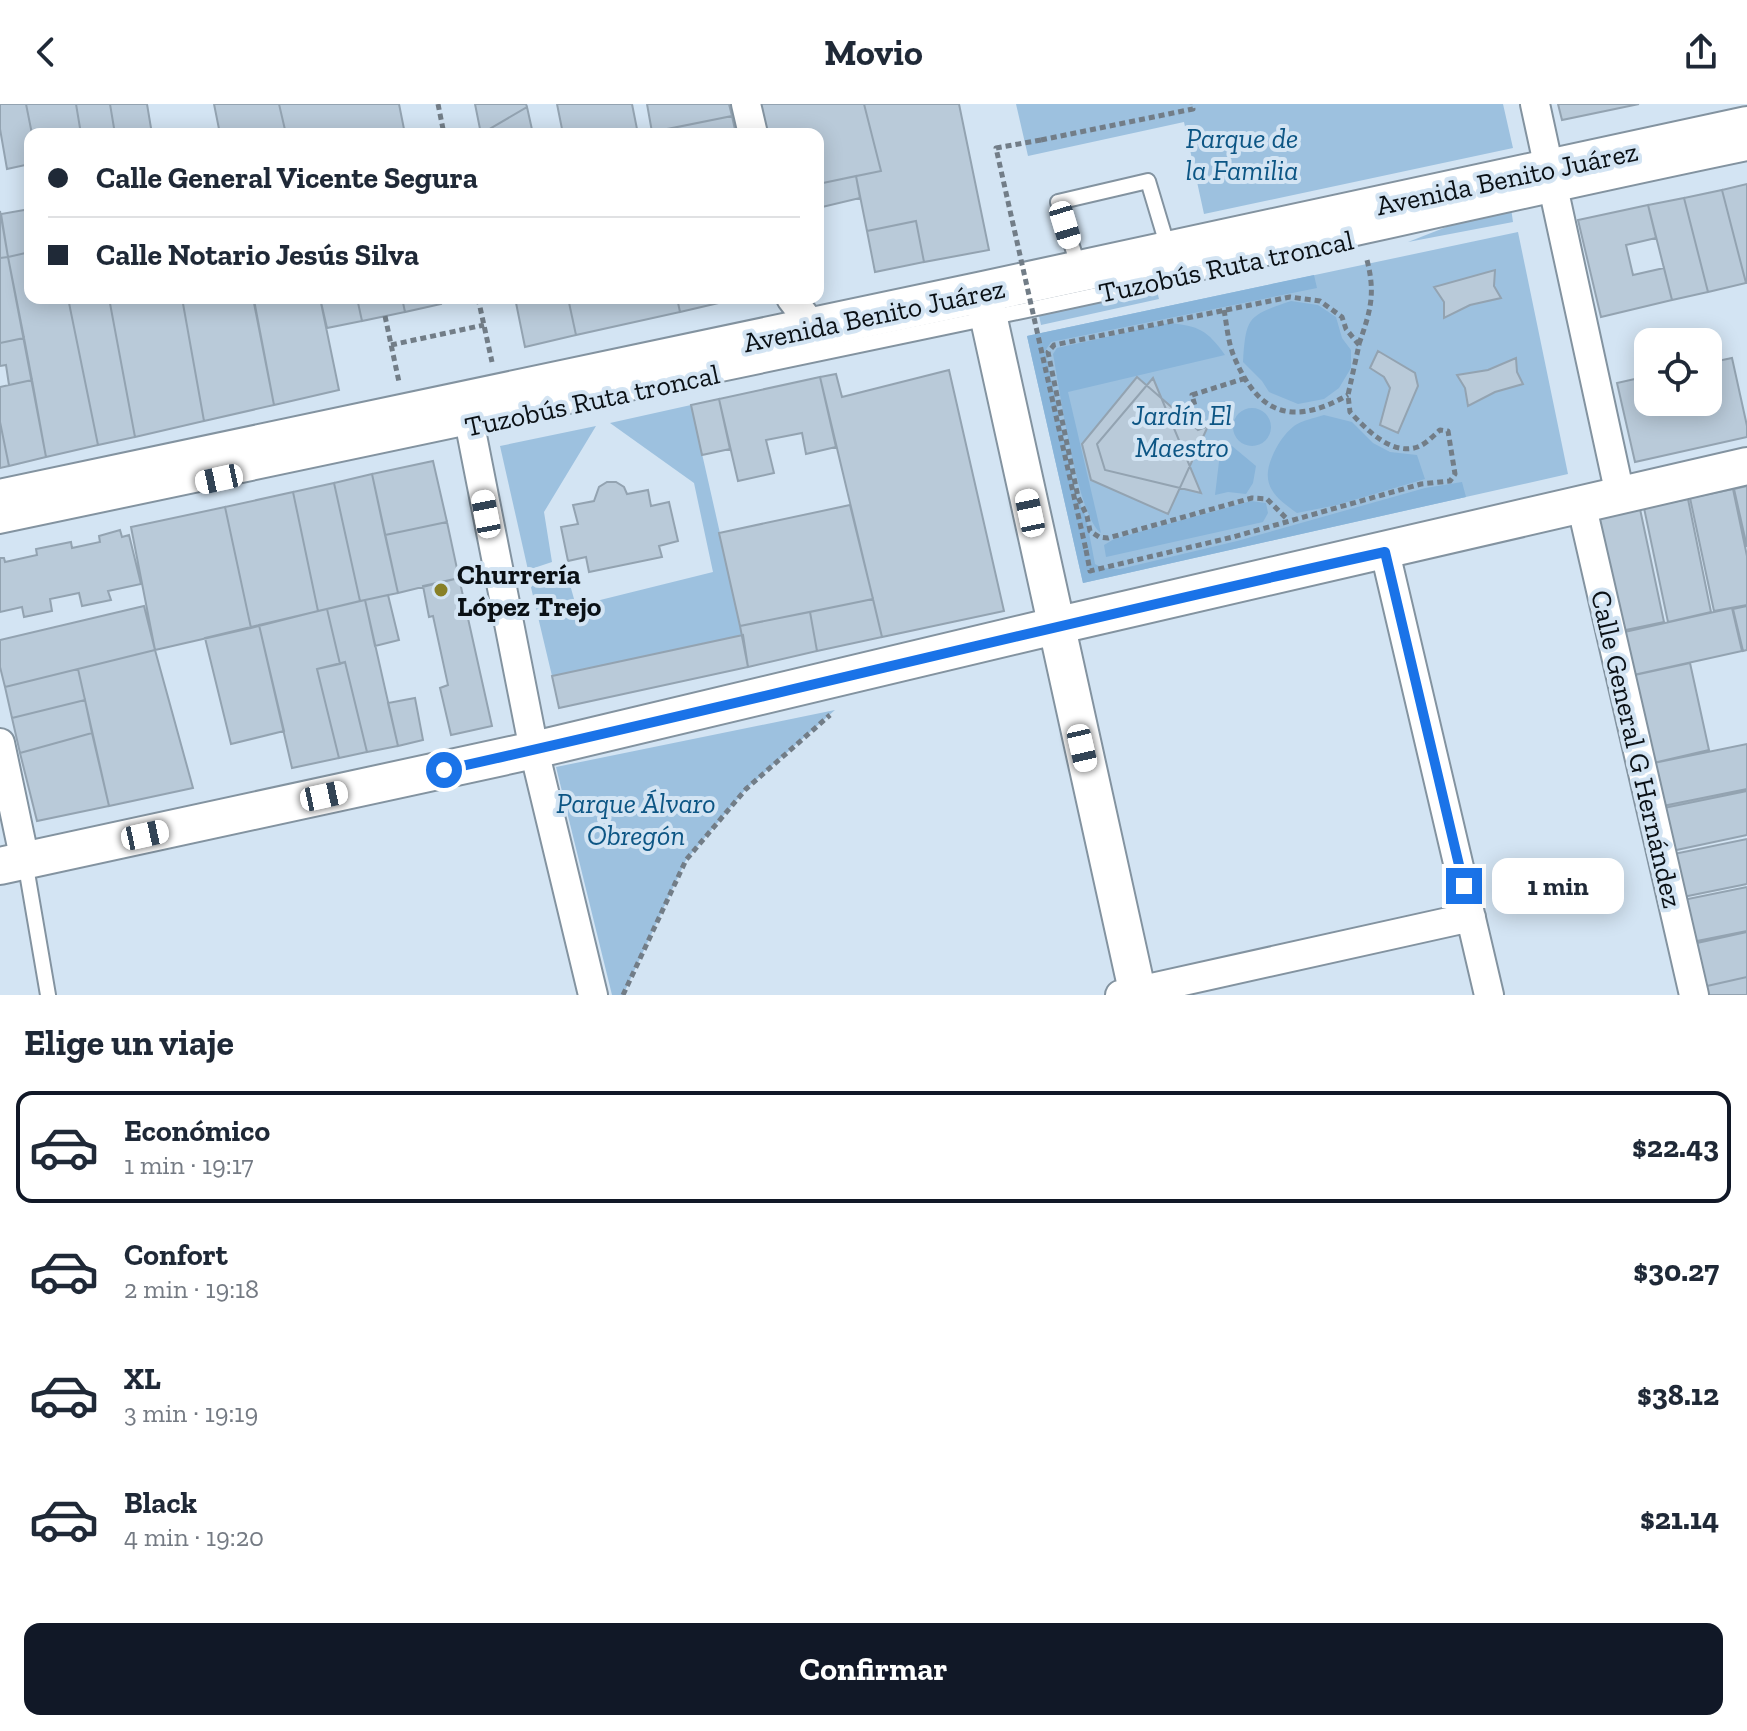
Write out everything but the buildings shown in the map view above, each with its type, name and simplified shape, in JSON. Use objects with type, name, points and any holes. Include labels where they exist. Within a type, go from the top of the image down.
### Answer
[{"type":"main road","name":"Avenida Benito Juárez","points":[[0,500],[467,412],[802,312],[985,305],[1080,271],[1169,251],[1551,181],[1747,127]]},
{"type":"street","points":[[746,104],[752,128]]},
{"type":"street","points":[[1535,104],[1620,495]]},
{"type":"street","points":[[985,305],[1132,994],[1471,917]]},
{"type":"street","points":[[467,412],[534,750],[593,995]]},
{"type":"street","points":[[0,743],[12,864],[534,750],[1747,466]]},
{"type":"street","name":"Calle General G Hernández","points":[[1581,503],[1694,995]]},
{"type":"street","points":[[1385,552],[1489,995]]},
{"type":"lane","name":"Tuzobús Ruta troncal","points":[[0,526],[467,412],[985,305],[1551,181],[1747,153]]},
{"type":"lane","points":[[1080,271],[1058,202],[1148,181],[1169,251]]},
{"type":"lane","points":[[12,864],[48,995]]},
{"type":"path","points":[[438,104],[443,128]]},
{"type":"path","points":[[1192,104],[1193,109],[996,148],[1090,571],[1233,537],[1287,519],[1337,509],[1421,484],[1450,481],[1455,474],[1448,431],[1440,430],[1419,447],[1399,447],[1374,437],[1350,412],[1348,395],[1359,345],[1373,303],[1367,260]]},
{"type":"path","points":[[1287,519],[1267,499],[1252,498],[1108,538],[1090,531],[1078,497],[1048,352],[1054,345],[1290,297],[1320,301],[1342,317],[1346,329],[1359,345]]},
{"type":"path","points":[[479,304],[492,362]]},
{"type":"path","points":[[1224,310],[1234,357],[1259,397],[1283,413],[1302,413],[1328,407],[1348,395]]},
{"type":"path","points":[[385,316],[400,384]]},
{"type":"path","points":[[391,345],[484,325]]},
{"type":"path","points":[[1200,424],[1192,395],[1246,378]]},
{"type":"path","points":[[623,995],[686,860],[746,789],[835,710]]},
{"type":"green space","name":"Parque de la Familia","points":[[1016,104],[1503,104],[1513,148],[1204,214],[1184,122],[1028,156]]},
{"type":"green space","points":[[1511,208],[1513,222],[1408,242],[1477,215]]},
{"type":"green space","name":"Jardín El Maestro","points":[[1518,232],[1568,474],[1083,583],[1027,336]]},
{"type":"green space","points":[[1157,291],[1159,299],[1041,325],[1038,311],[1114,295]]},
{"type":"green space","points":[[691,405],[743,635],[552,676],[529,579],[567,574],[576,606],[713,572],[694,483],[610,423]]},
{"type":"green space","points":[[596,426],[544,512],[552,562],[528,570],[500,446]]},
{"type":"green space","name":"Parque Álvaro Obregón","points":[[835,710],[746,789],[686,860],[623,995],[612,995],[556,767]]},
{"type":"shaded area","points":[[1314,275],[1317,288],[1051,342],[1045,351],[1076,495],[1086,517],[1095,564],[1102,568],[1120,569],[1237,541],[1425,488],[1462,482],[1466,497],[1083,583],[1027,336]]},
{"type":"shaded area","points":[[1291,301],[1318,305],[1336,317],[1342,338],[1351,350],[1351,368],[1339,388],[1324,399],[1298,404],[1269,392],[1243,362],[1246,335],[1252,320],[1266,310]]},
{"type":"shaded area","points":[[1169,323],[1202,331],[1225,355],[1068,392],[1101,533],[1093,523],[1077,478],[1053,354],[1057,348]]},
{"type":"shaded area","points":[[1252,408],[1265,414],[1271,427],[1265,440],[1252,446],[1239,440],[1233,427],[1239,414]]},
{"type":"shaded area","points":[[1324,415],[1352,422],[1373,443],[1390,452],[1417,455],[1425,479],[1337,505],[1297,513],[1272,490],[1269,467],[1290,429]]},
{"type":"shaded area","points":[[1221,445],[1232,446],[1256,466],[1253,483],[1246,494],[1228,492],[1215,495]]},
{"type":"shaded area","points":[[1251,501],[1266,503],[1268,513],[1263,522],[1106,557],[1104,545],[1114,539]]},
{"type":"place","name":"Churrería López Trejo","points":[[441,590]]},
{"type":"route","points":[[444,770],[1385,552],[1464,886]]}]
